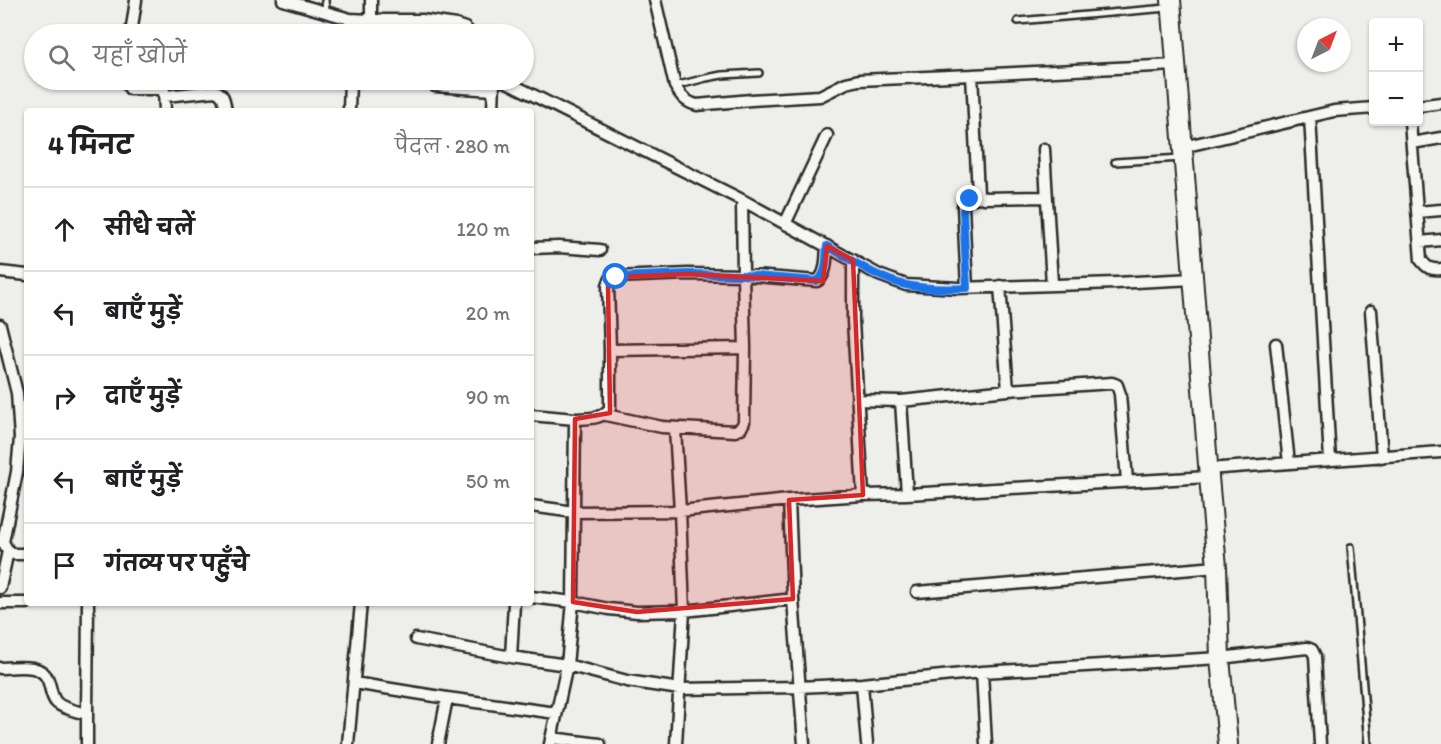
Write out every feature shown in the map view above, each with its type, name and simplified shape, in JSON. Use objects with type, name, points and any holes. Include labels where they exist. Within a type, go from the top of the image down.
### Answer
[{"type":"main road","points":[[1171,4],[1217,567],[1220,658],[1228,744]]},
{"type":"street","points":[[132,24],[136,0]]},
{"type":"street","points":[[283,0],[350,19],[422,20],[448,24]]},
{"type":"street","points":[[371,0],[371,20]]},
{"type":"street","points":[[655,0],[675,86],[681,98],[697,105],[820,96],[846,83],[859,80],[1176,65]]},
{"type":"street","points":[[350,19],[350,24]]},
{"type":"street","points":[[422,20],[423,24]]},
{"type":"street","points":[[972,75],[977,190],[981,196]]},
{"type":"street","points":[[164,90],[165,108]]},
{"type":"street","points":[[349,108],[350,90]]},
{"type":"street","points":[[493,108],[494,90]]},
{"type":"street","points":[[523,90],[742,200],[879,275],[906,285],[967,288],[1193,279]]},
{"type":"street","points":[[165,96],[214,92],[223,96],[225,108]]},
{"type":"street","points":[[1423,105],[1441,103]]},
{"type":"street","points":[[1183,153],[1334,111],[1369,108]]},
{"type":"street","points":[[1310,117],[1330,460]]},
{"type":"street","points":[[1410,126],[1421,260],[1426,267],[1433,270],[1441,269]]},
{"type":"street","points":[[785,224],[827,135]]},
{"type":"street","points":[[1412,143],[1441,138]]},
{"type":"street","points":[[1044,149],[1052,284]]},
{"type":"street","points":[[967,288],[963,206],[970,199],[981,196],[984,198],[1047,197]]},
{"type":"street","points":[[606,414],[675,429],[735,431],[741,428],[744,422],[745,348],[742,200]]},
{"type":"street","points":[[1417,212],[1441,210]]},
{"type":"street","points":[[1420,242],[1441,240]]},
{"type":"street","points":[[534,415],[600,417],[610,408],[608,285],[610,280],[616,277],[688,274],[743,275],[817,281],[821,280],[824,273],[827,246]]},
{"type":"street","points":[[534,248],[600,250]]},
{"type":"street","points":[[853,260],[853,321],[863,495]]},
{"type":"street","points":[[0,272],[24,275]]},
{"type":"street","points":[[1000,286],[1008,390]]},
{"type":"street","points":[[1371,311],[1382,457]]},
{"type":"street","points":[[0,326],[17,393],[20,438],[17,472],[3,542],[8,551],[13,554],[24,554]]},
{"type":"street","points":[[1276,344],[1289,463]]},
{"type":"street","points":[[610,350],[745,348]]},
{"type":"street","points":[[857,400],[901,400],[1112,383],[1117,385],[1120,393],[1127,481]]},
{"type":"street","points":[[901,400],[907,494]]},
{"type":"street","points":[[575,418],[573,602],[567,665],[551,741],[600,744]]},
{"type":"street","points":[[675,429],[684,611],[676,744]]},
{"type":"street","points":[[534,506],[574,512],[680,511],[863,495],[1127,481],[1289,463],[1441,452]]},
{"type":"street","points":[[0,493],[13,494]]},
{"type":"street","points":[[789,500],[798,687],[804,744]]},
{"type":"street","points":[[0,588],[8,551]]},
{"type":"street","points":[[916,592],[1217,567]]},
{"type":"street","points":[[534,597],[637,612],[684,611],[793,599]]},
{"type":"street","points":[[0,603],[24,603]]},
{"type":"street","points":[[87,744],[88,606]]},
{"type":"street","points":[[348,744],[361,606]]},
{"type":"street","points":[[511,657],[514,606]]},
{"type":"street","points":[[416,639],[567,665],[627,681],[680,689],[862,684],[982,672],[1220,658],[1306,648],[1312,650],[1315,656],[1320,744]]},
{"type":"street","points":[[0,668],[40,670],[48,678],[55,702],[60,706],[87,714]]},
{"type":"street","points":[[982,672],[986,744]]},
{"type":"street","points":[[354,683],[556,713]]},
{"type":"street","points":[[862,684],[867,744]]},
{"type":"street","points":[[438,744],[447,698]]},
{"type":"lane","points":[[325,0],[326,13]]},
{"type":"lane","points":[[1018,21],[1171,4]]},
{"type":"lane","points":[[675,86],[722,75],[759,73]]},
{"type":"lane","points":[[1115,162],[1183,153]]},
{"type":"lane","points":[[1351,547],[1368,744]]},
{"type":"highlighted area","points":[[827,246],[853,260],[863,495],[789,500],[793,599],[637,612],[573,602],[575,419],[610,413],[608,285],[616,277],[688,274],[823,281]]},
{"type":"route","points":[[616,277],[688,274],[743,275],[817,281],[823,277],[827,246],[879,275],[906,285],[967,288],[963,206],[970,199]]}]
